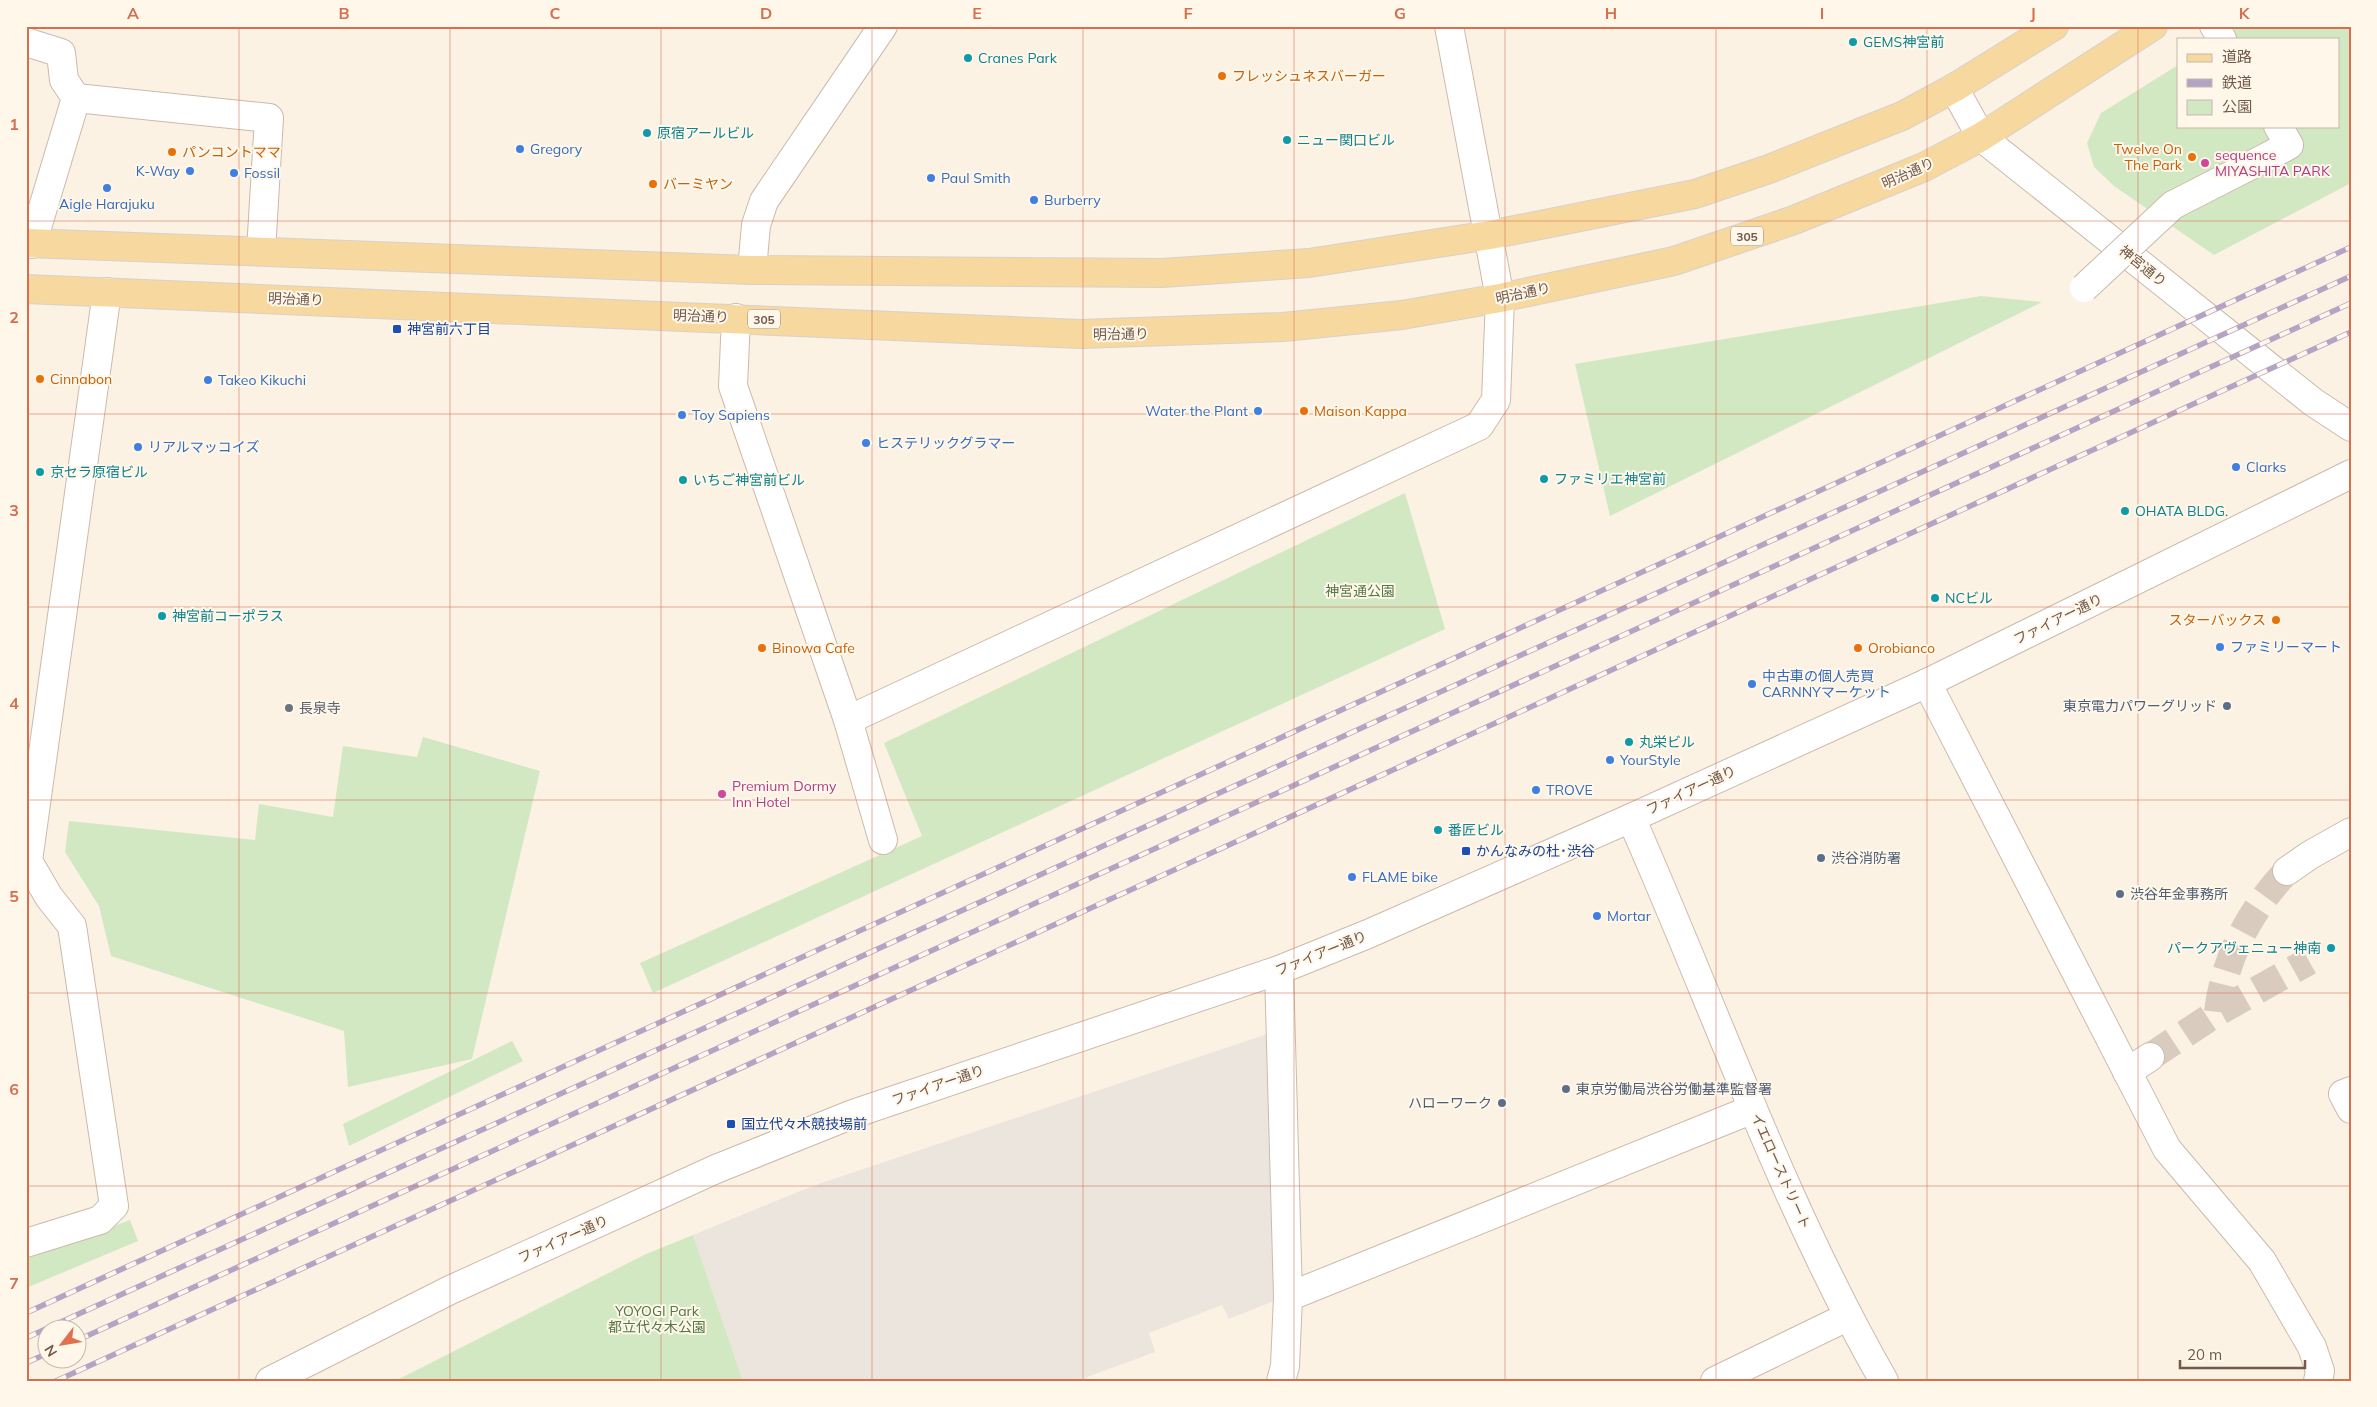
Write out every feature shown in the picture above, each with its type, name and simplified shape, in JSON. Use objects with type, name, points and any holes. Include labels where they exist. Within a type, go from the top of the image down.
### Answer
[{"type":"main road","points":[[29,244],[752,270],[1162,273],[1309,264],[1490,235],[1695,194],[1769,169],[1902,116],[1954,88],[2054,26]]},
{"type":"main road","name":"明治通り","points":[[26,289],[1081,334],[1192,332],[1283,327],[1402,315],[1500,298],[1674,261],[1794,220],[1924,167],[1981,137],[2153,26]]},
{"type":"street","points":[[752,270],[756,225],[764,201],[883,26]]},
{"type":"street","points":[[848,720],[1479,426],[1496,400],[1500,298],[1490,235],[1449,26]]},
{"type":"street","points":[[2214,26],[2221,38]]},
{"type":"street","points":[[26,42],[61,53],[64,80],[76,98]]},
{"type":"street","name":"神宮通り","points":[[1954,88],[1981,137],[2313,402],[2351,427]]},
{"type":"street","points":[[29,244],[76,98]]},
{"type":"street","points":[[76,98],[269,118],[261,252]]},
{"type":"street","points":[[2084,288],[2173,204],[2289,145],[2279,128]]},
{"type":"street","points":[[26,1243],[100,1220],[114,1206],[72,926],[49,897],[28,861],[107,292]]},
{"type":"street","points":[[736,318],[733,386],[848,720],[883,840]]},
{"type":"street","name":"ファイアー通り","points":[[270,1381],[450,1290],[716,1169],[853,1114],[1279,970],[1368,934],[1631,818],[1926,683],[2351,474]]},
{"type":"street","points":[[1926,683],[2167,1149],[2262,1261],[2312,1347],[2320,1371],[2318,1381]]},
{"type":"street","name":"イエローストリート","points":[[1631,818],[1753,1109],[1847,1316],[1884,1381]]},
{"type":"street","points":[[2287,871],[2310,855],[2351,832]]},
{"type":"street","points":[[1279,970],[1288,1297],[1285,1366],[1281,1381]]},
{"type":"street","points":[[2127,1072],[2150,1057]]},
{"type":"street","points":[[2351,1091],[2343,1094],[2351,1109]]},
{"type":"street","points":[[1288,1297],[1753,1109]]},
{"type":"street","points":[[1715,1381],[1847,1316]]},
{"type":"shaded area","points":[[1267,1034],[1274,1301],[1229,1319],[1222,1305],[1149,1333],[1155,1352],[1087,1377],[1088,1381],[743,1381],[693,1235],[810,1187]]},
{"type":"green space","points":[[2240,26],[2351,26],[2351,183],[2214,255],[2114,186],[2094,167],[2087,143],[2101,113],[2177,66],[2177,128],[2340,128],[2340,38],[2222,38]]},
{"type":"green space","points":[[1981,296],[2042,302],[1610,516],[1575,364]]},
{"type":"green space","name":"神宮通公園","points":[[1405,493],[1445,629],[653,993],[640,963],[922,836],[884,743]]},
{"type":"green space","points":[[423,737],[540,771],[472,1059],[348,1087],[344,1031],[111,956],[99,906],[65,852],[69,821],[255,840],[259,804],[333,817],[343,746],[417,757]]},
{"type":"green space","points":[[512,1041],[523,1061],[349,1146],[343,1124]]},
{"type":"green space","points":[[130,1220],[138,1241],[26,1288],[26,1259]]},
{"type":"green space","name":"YOYOGI Park 都立代々木公園","points":[[693,1235],[743,1381],[395,1381],[646,1254]]},
{"type":"tunnel","points":[[2218,1012],[2226,973],[2241,936],[2261,902],[2287,871]]},
{"type":"tunnel","points":[[2150,1057],[2218,1012],[2309,961]]},
{"type":"railway","points":[[26,1313],[2351,247]]},
{"type":"railway","points":[[26,1338],[2351,276]]},
{"type":"railway","points":[[88,1335],[2351,303]]},
{"type":"railway","points":[[56,1381],[2351,332]]},
{"type":"railway","points":[[26,1363],[38,1358]]},
{"type":"place","name":"GEMS神宮前","points":[[1853,42]]},
{"type":"place","name":"Cranes Park","points":[[968,58]]},
{"type":"place","name":"フレッシュネスバーガー","points":[[1222,76]]},
{"type":"place","name":"原宿アールビル","points":[[647,133]]},
{"type":"place","name":"ニュー関口ビル","points":[[1287,140]]},
{"type":"place","name":"Gregory","points":[[520,149]]},
{"type":"place","name":"パンコントママ","points":[[172,152]]},
{"type":"place","name":"Twelve On The Park","points":[[2192,157]]},
{"type":"place","name":"sequence MIYASHITA PARK","points":[[2205,163]]},
{"type":"place","name":"K-Way","points":[[190,171]]},
{"type":"place","name":"Fossil","points":[[234,173]]},
{"type":"place","name":"Paul Smith","points":[[931,178]]},
{"type":"place","name":"バーミヤン","points":[[653,184]]},
{"type":"place","name":"Aigle Harajuku","points":[[107,188]]},
{"type":"place","name":"Burberry","points":[[1034,200]]},
{"type":"place","name":"神宮前六丁目","points":[[397,329]]},
{"type":"place","name":"Cinnabon","points":[[40,379]]},
{"type":"place","name":"Takeo Kikuchi","points":[[208,380]]},
{"type":"place","name":"Water the Plant","points":[[1258,411]]},
{"type":"place","name":"Maison Kappa","points":[[1304,411]]},
{"type":"place","name":"Toy Sapiens","points":[[682,415]]},
{"type":"place","name":"ヒステリックグラマー","points":[[866,443]]},
{"type":"place","name":"リアルマッコイズ","points":[[138,447]]},
{"type":"place","name":"Clarks","points":[[2236,467]]},
{"type":"place","name":"京セラ原宿ビル","points":[[40,472]]},
{"type":"place","name":"ファミリエ神宮前","points":[[1544,479]]},
{"type":"place","name":"いちご神宮前ビル","points":[[683,480]]},
{"type":"place","name":"OHATA BLDG.","points":[[2125,511]]},
{"type":"place","name":"NCビル","points":[[1935,598]]},
{"type":"place","name":"神宮前コーポラス","points":[[162,616]]},
{"type":"place","name":"スターバックス","points":[[2276,620]]},
{"type":"place","name":"ファミリーマート","points":[[2220,647]]},
{"type":"place","name":"Binowa Cafe","points":[[762,648]]},
{"type":"place","name":"Orobianco","points":[[1858,648]]},
{"type":"place","name":"中古車の個人売買 CARNNYマーケット","points":[[1752,684]]},
{"type":"place","name":"東京電力パワーグリッド","points":[[2227,706]]},
{"type":"place","name":"長泉寺","points":[[289,708]]},
{"type":"place","name":"丸栄ビル","points":[[1629,742]]},
{"type":"place","name":"YourStyle","points":[[1610,760]]},
{"type":"place","name":"TROVE","points":[[1536,790]]},
{"type":"place","name":"Premium Dormy Inn Hotel","points":[[722,794]]},
{"type":"place","name":"番匠ビル","points":[[1438,830]]},
{"type":"place","name":"かんなみの杜･渋谷","points":[[1466,851]]},
{"type":"place","name":"渋谷消防署","points":[[1821,858]]},
{"type":"place","name":"FLAME bike","points":[[1352,877]]},
{"type":"place","name":"渋谷年金事務所","points":[[2120,894]]},
{"type":"place","name":"Mortar","points":[[1597,916]]},
{"type":"place","name":"パークアヴェニュー神南","points":[[2331,948]]},
{"type":"place","name":"東京労働局渋谷労働基準監督署","points":[[1566,1089]]},
{"type":"place","name":"ハローワーク","points":[[1502,1103]]},
{"type":"place","name":"国立代々木競技場前","points":[[731,1124]]}]
